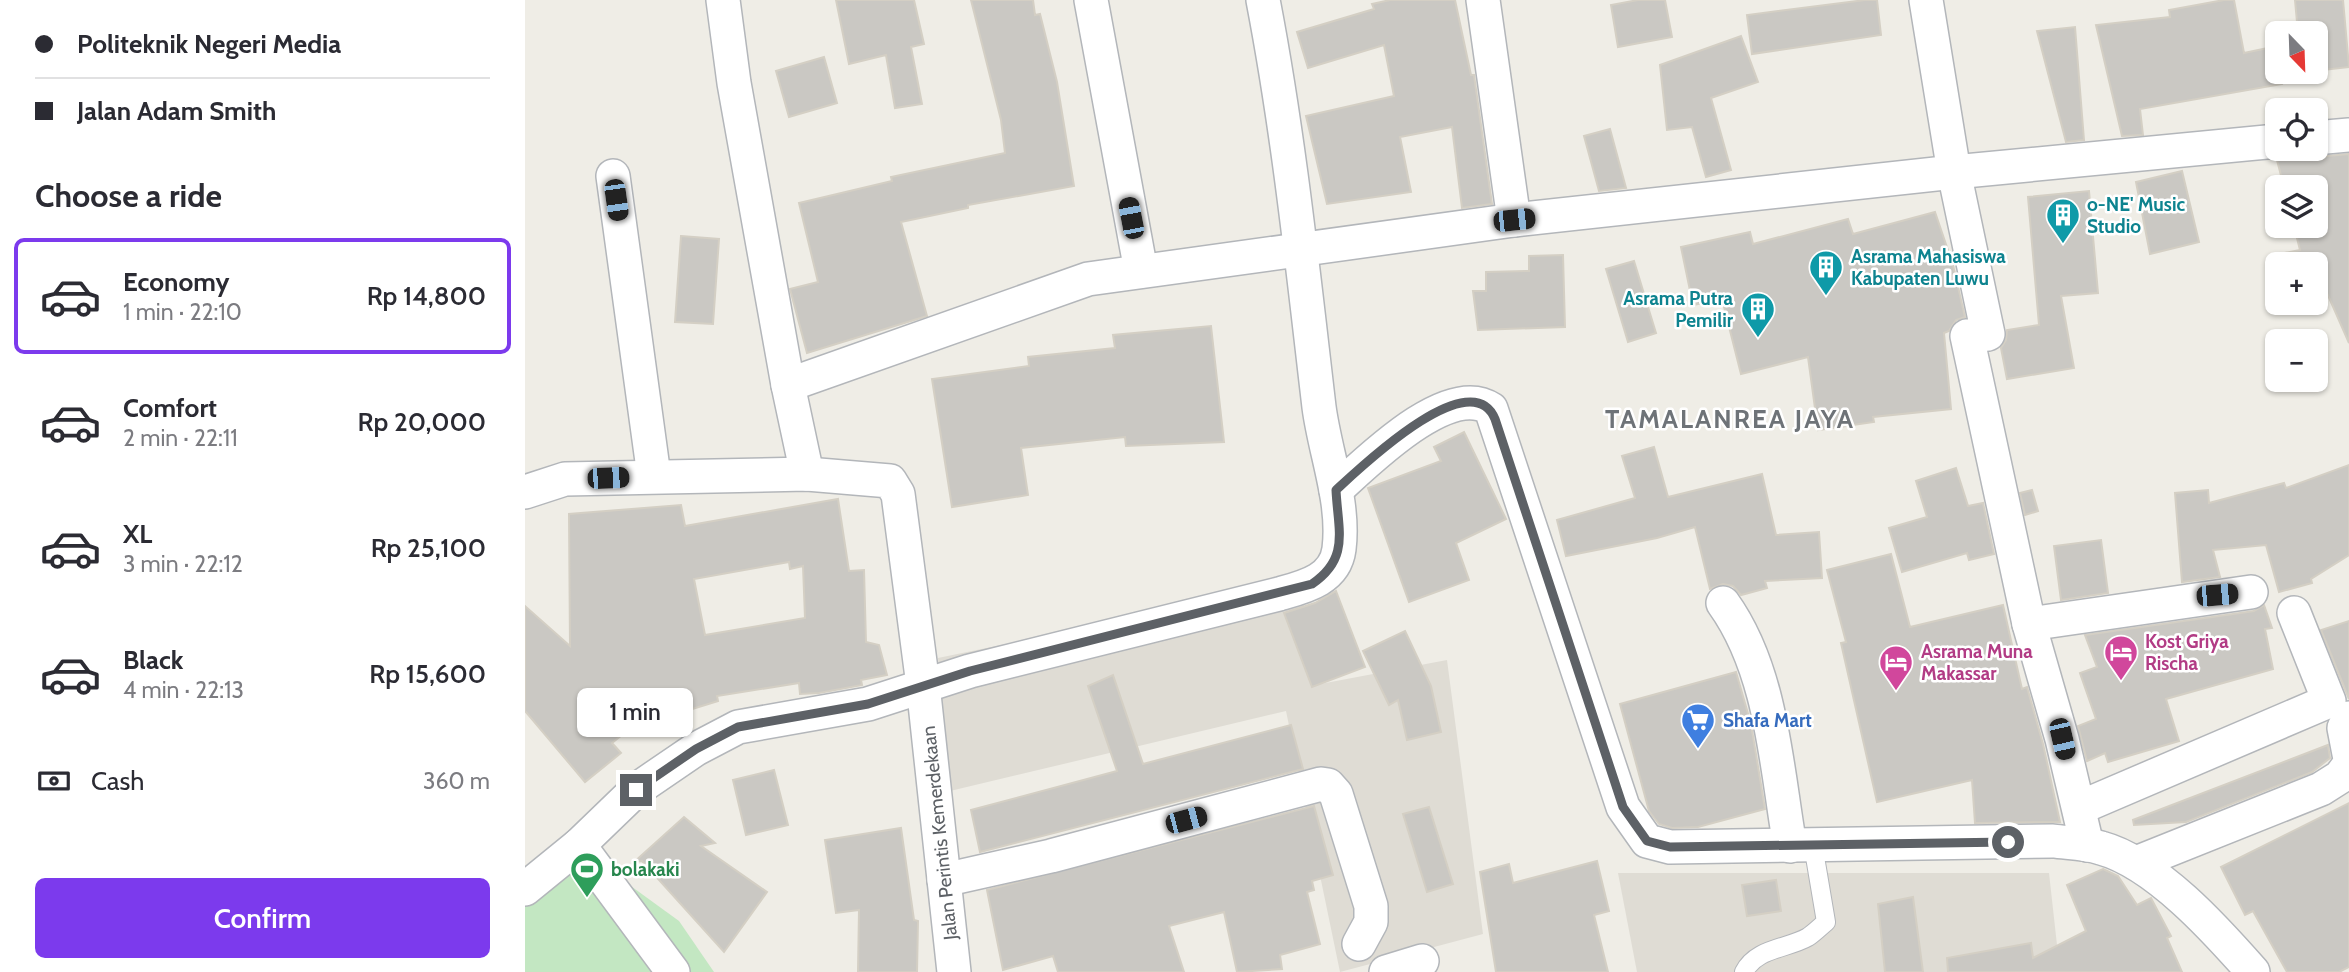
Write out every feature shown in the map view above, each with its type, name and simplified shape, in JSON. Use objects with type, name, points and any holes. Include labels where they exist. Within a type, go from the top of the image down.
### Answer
[{"type":"street","points":[[525,492],[565,479],[807,474],[788,385],[734,83],[723,0]]},
{"type":"street","points":[[1091,0],[1141,271]]},
{"type":"street","points":[[525,889],[579,845],[636,790],[696,749],[738,727],[868,704],[923,685],[1312,584],[1330,572],[1339,551],[1336,490],[1320,410],[1303,249],[1263,0]]},
{"type":"street","points":[[1483,0],[1514,220]]},
{"type":"street","points":[[1926,0],[1954,172],[1989,334],[1967,337],[2029,624],[2087,845]]},
{"type":"street","points":[[2328,137],[2349,135]]},
{"type":"street","points":[[788,385],[1088,279],[1514,220],[1954,172],[2265,142]]},
{"type":"street","points":[[613,176],[653,476]]},
{"type":"street","points":[[1336,490],[1400,434],[1455,405],[1467,401],[1481,402],[1491,409],[1623,807],[1647,841],[1670,847],[2053,841],[2103,848],[2136,863],[2203,916],[2253,972]]},
{"type":"street","name":"Jalan Perintis Kemerdekaan","points":[[807,474],[879,478],[890,481],[895,486],[923,685],[954,972]]},
{"type":"street","points":[[2029,624],[2251,592]]},
{"type":"street","points":[[1723,603],[1745,639],[1762,688],[1802,846]]},
{"type":"street","points":[[2079,808],[2329,701],[2294,613]]},
{"type":"street","points":[[2349,718],[2344,728],[2349,754]]},
{"type":"street","points":[[2136,863],[2322,789],[2340,777],[2349,765]]},
{"type":"street","points":[[944,880],[1051,856],[1321,784],[1328,785],[1336,794],[1371,906],[1371,922],[1359,944]]},
{"type":"street","points":[[579,845],[673,972]]},
{"type":"street","points":[[1386,972],[1422,961]]},
{"type":"lane","points":[[1744,972],[1749,962],[1786,944],[1806,938],[1826,922],[1802,846]]},
{"type":"shaded area","points":[[1301,583],[1315,685],[1447,660],[1483,934],[1340,972],[1286,711],[950,791],[938,658]]},
{"type":"shaded area","points":[[1618,873],[2049,873],[2060,972],[1637,972]]},
{"type":"green space","name":"bolakaki","points":[[566,839],[679,921],[714,972],[525,972],[525,878]]},
{"type":"building","points":[[836,0],[914,0],[924,44],[911,47],[922,104],[895,108],[886,55],[849,64]]},
{"type":"building","points":[[971,0],[1033,0],[1035,15],[1040,14],[1057,82],[1074,186],[968,205],[968,208],[901,222],[927,316],[807,353],[790,289],[818,282],[799,203],[892,181],[891,177],[1005,153],[1001,120]]},
{"type":"building","points":[[1390,0],[1455,0],[1471,75],[1474,75],[1492,204],[1462,208],[1452,127],[1400,137],[1411,192],[1327,204],[1306,116],[1394,96],[1384,45],[1308,68],[1297,32],[1374,9],[1372,4]]},
{"type":"building","points":[[1638,0],[1665,0],[1672,37],[1618,47],[1611,5]]},
{"type":"building","points":[[1877,0],[1881,35],[1752,54],[1747,15]]},
{"type":"building","points":[[2234,0],[2244,53],[2265,49],[2265,84],[2282,84],[2140,109],[2143,135],[2122,136],[2096,25],[2170,17],[2169,10]]},
{"type":"building","points":[[2295,0],[2343,0],[2349,67],[2328,69],[2328,21],[2297,21]]},
{"type":"building","points":[[2075,27],[2084,140],[2066,142],[2037,31]]},
{"type":"building","points":[[1741,36],[1758,82],[1711,98],[1731,170],[1706,177],[1692,127],[1667,130],[1660,65]]},
{"type":"building","points":[[824,57],[837,103],[789,117],[776,71]]},
{"type":"building","points":[[1610,129],[1626,188],[1599,191],[1584,136]]},
{"type":"building","points":[[2349,154],[2349,343],[2328,295],[2328,252],[2290,252],[2300,250],[2297,238],[2328,238],[2328,175],[2281,175],[2277,161],[2328,161],[2328,156]]},
{"type":"building","points":[[2182,171],[2199,242],[2150,254],[2136,182]]},
{"type":"building","name":"o-NE' Music Studio","points":[[2089,191],[2098,293],[2061,296],[2074,368],[2007,379],[2001,348],[2006,340],[2007,330],[2039,325],[2028,197]]},
{"type":"building","points":[[1935,212],[1953,265],[1965,317],[1956,320],[1949,331],[1944,333],[1951,409],[1873,417],[1874,422],[1818,430],[1808,357],[1741,374],[1722,299],[1693,305],[1681,247],[1750,232],[1753,244],[1848,219],[1853,234]]},
{"type":"building","points":[[681,236],[719,239],[713,324],[675,322]]},
{"type":"building","points":[[1563,255],[1565,327],[1478,330],[1473,291],[1486,291],[1486,272],[1529,271],[1529,256]]},
{"type":"building","points":[[1634,261],[1656,333],[1628,342],[1606,269]]},
{"type":"building","points":[[1211,326],[1224,442],[1126,446],[1125,437],[1021,448],[1028,495],[952,507],[932,379],[1029,366],[1028,357],[1115,348],[1113,335]]},
{"type":"building","points":[[1464,432],[1506,519],[1456,543],[1469,580],[1409,602],[1368,488],[1441,461],[1434,447]]},
{"type":"building","points":[[1654,447],[1668,497],[1762,474],[1776,535],[1819,532],[1822,578],[1765,581],[1767,588],[1741,595],[1733,586],[1723,584],[1710,589],[1695,527],[1657,538],[1566,556],[1557,520],[1635,498],[1622,456]]},
{"type":"building","points":[[2349,465],[2349,555],[2311,579],[2312,583],[2279,592],[2266,545],[2213,550],[2220,577],[2182,582],[2175,493],[2208,490],[2209,503],[2284,483],[2286,488]]},
{"type":"building","points":[[1956,468],[1968,506],[1983,503],[1994,554],[1969,560],[1967,553],[1902,572],[1889,528],[1927,517],[1916,481]]},
{"type":"building","points":[[2032,490],[2038,511],[2025,515],[2020,493]]},
{"type":"building","points":[[838,499],[849,571],[864,570],[866,642],[879,645],[887,675],[861,680],[862,685],[819,693],[800,694],[799,683],[717,696],[718,701],[673,715],[667,699],[612,743],[621,753],[585,782],[525,711],[525,606],[570,646],[569,514],[681,505],[685,526]],"holes":[[[789,562],[790,569],[803,566],[805,618],[705,635],[694,579]]]},
{"type":"building","points":[[2101,540],[2108,593],[2061,600],[2054,546]]},
{"type":"building","points":[[1891,554],[1910,627],[2003,605],[2022,689],[2027,687],[2043,744],[2060,822],[1975,823],[1972,780],[1877,802],[1841,643],[1846,642],[1827,570]]},
{"type":"building","points":[[1336,591],[1365,667],[1312,687],[1284,613],[1315,603]]},
{"type":"building","points":[[2264,605],[2272,628],[2265,629],[2273,669],[2166,699],[2179,741],[2108,762],[2105,753],[2087,761],[2078,726],[2096,719],[2080,673],[2097,667],[2085,635],[2254,611]]},
{"type":"building","points":[[2349,621],[2349,699],[2321,630]]},
{"type":"building","points":[[1405,631],[1431,686],[1441,732],[1407,740],[1398,700],[1389,705],[1363,651]]},
{"type":"building","points":[[1736,672],[1751,724],[1765,809],[1698,827],[1672,828],[1659,824],[1649,811],[1620,704]]},
{"type":"building","points":[[1113,675],[1143,764],[1291,725],[1303,769],[980,852],[971,810],[1117,771],[1088,686]]},
{"type":"building","points":[[2328,745],[2330,758],[2312,772],[2186,822],[2134,825],[2133,820]]},
{"type":"building","points":[[774,770],[788,825],[746,835],[733,780]]},
{"type":"building","points":[[2349,803],[2349,967],[2339,972],[2287,972],[2253,911],[2245,915],[2221,867]]},
{"type":"building","points":[[1314,806],[1333,875],[1312,881],[1314,890],[1307,892],[1320,944],[1280,955],[1282,969],[1237,972],[1224,912],[1169,926],[1184,972],[1058,972],[1053,956],[1003,970],[987,890]]},
{"type":"building","points":[[1429,807],[1453,884],[1427,892],[1403,814]]},
{"type":"building","points":[[684,817],[715,843],[701,846],[767,892],[724,952],[642,861],[634,862]]},
{"type":"building","points":[[901,828],[914,920],[918,921],[917,972],[858,972],[859,910],[836,913],[825,840]]},
{"type":"building","points":[[1597,861],[1609,911],[1594,915],[1608,972],[1496,972],[1480,872],[1509,864],[1513,883]]},
{"type":"building","points":[[2103,869],[2118,876],[2137,905],[2151,898],[2171,936],[2167,938],[2182,972],[1948,972],[1947,958],[2031,943],[2033,958],[2086,931],[2067,885]]},
{"type":"building","points":[[1776,880],[1781,911],[1747,916],[1742,885]]},
{"type":"building","points":[[1913,897],[1923,972],[1885,972],[1878,904]]},
{"type":"place","name":"o-NE' Music Studio","points":[[2063,245]]},
{"type":"place","name":"Asrama Mahasiswa Kabupaten Luwu","points":[[1826,297]]},
{"type":"place","name":"Asrama Putra Pemilir","points":[[1758,339]]},
{"type":"place","name":"Kost Griya Rischa","points":[[2121,682]]},
{"type":"place","name":"Asrama Muna Makassar","points":[[1896,692]]},
{"type":"place","name":"Shafa Mart","points":[[1698,750]]},
{"type":"place","name":"bolakaki","points":[[587,899]]},
{"type":"district","name":"TAMALANREA JAYA","points":[[1730,419]]},
{"type":"route","points":[[636,790],[696,749],[738,727],[868,704],[970,671],[1312,584],[1330,572],[1339,551],[1336,490],[1392,440],[1416,423],[1467,401],[1481,402],[1491,409],[1623,807],[1647,841],[1670,847],[2008,842]]}]
